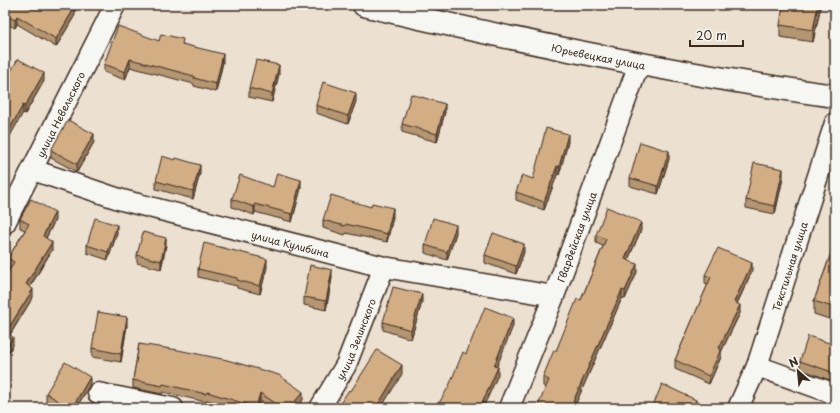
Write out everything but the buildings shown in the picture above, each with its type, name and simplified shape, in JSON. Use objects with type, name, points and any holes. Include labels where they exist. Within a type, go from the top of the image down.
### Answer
[{"type":"main road","name":"Юрьевецкая улица","points":[[364,5],[436,23],[639,64],[784,90],[835,96]]},
{"type":"street","name":"улица Невельского","points":[[5,223],[115,5]]},
{"type":"street","name":"Гвардейская улица","points":[[509,408],[554,296],[639,64]]},
{"type":"street","name":"Текстильная улица","points":[[738,408],[757,366],[835,123]]},
{"type":"street","name":"улица Кулибина","points":[[33,170],[122,200],[384,267],[554,296]]},
{"type":"street","name":"улица Зелинского","points":[[320,408],[346,365],[384,267]]},
{"type":"street","points":[[757,366],[835,394]]},
{"type":"street","points":[[98,393],[173,408]]}]
